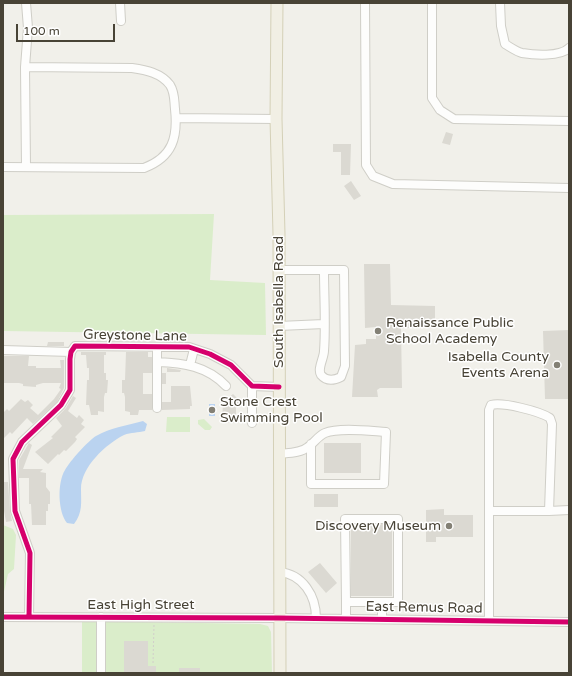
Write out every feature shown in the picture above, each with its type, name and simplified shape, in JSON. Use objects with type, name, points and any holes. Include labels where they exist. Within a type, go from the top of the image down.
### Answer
[{"type":"main road","name":"South Isabella Road","points":[[277,3],[276,119],[279,270],[278,387],[280,673]]},
{"type":"street","points":[[26,3],[28,28],[25,68],[26,168]]},
{"type":"street","points":[[120,3],[121,21]]},
{"type":"street","points":[[365,3],[364,78],[366,165],[373,176],[393,184],[569,188]]},
{"type":"street","points":[[432,3],[432,98],[440,110],[454,119],[569,121]]},
{"type":"street","points":[[500,3],[501,26],[505,44],[521,53],[547,54],[565,52],[569,48]]},
{"type":"street","points":[[3,167],[144,168],[154,164],[164,157],[170,150],[174,140],[176,118],[174,93],[169,84],[161,77],[145,70],[25,68]]},
{"type":"street","points":[[176,118],[276,119]]},
{"type":"street","points":[[279,270],[324,270],[344,270],[345,366],[341,377],[333,380],[327,379],[321,375],[320,371],[325,350],[324,270]]},
{"type":"street","points":[[279,326],[324,324]]},
{"type":"street","points":[[157,347],[157,408]]},
{"type":"street","name":"Greystone Lane","points":[[3,350],[157,347],[194,349],[231,364],[252,386]]},
{"type":"street","points":[[29,617],[30,553],[15,511],[13,459],[22,442],[61,405],[70,390],[73,349]]},
{"type":"street","points":[[190,365],[194,349]]},
{"type":"street","points":[[157,362],[190,365],[211,373],[226,386]]},
{"type":"street","points":[[252,423],[252,386],[278,387]]},
{"type":"street","points":[[489,621],[489,410],[491,405],[496,403],[513,406],[550,418],[552,424],[549,511]]},
{"type":"street","points":[[279,454],[303,450],[321,435],[332,431],[386,432],[384,484],[311,484],[311,444]]},
{"type":"street","points":[[489,511],[569,510]]},
{"type":"street","points":[[346,602],[398,602],[398,518],[345,519],[346,619]]},
{"type":"street","points":[[279,572],[290,574],[299,580],[312,594],[316,608],[316,618]]},
{"type":"street","points":[[382,602],[382,620]]},
{"type":"street","name":"East High Street","points":[[3,617],[279,618]]},
{"type":"street","points":[[101,617],[101,673]]},
{"type":"street","name":"East Remus Road","points":[[279,618],[569,622]]},
{"type":"path","points":[[153,663],[154,617]]},
{"type":"green space","points":[[214,214],[210,280],[265,283],[266,335],[3,331],[3,215]]},
{"type":"green space","points":[[167,417],[190,417],[190,432],[166,432]]},
{"type":"green space","points":[[204,419],[212,427],[210,430],[205,430],[198,424],[198,420]]},
{"type":"green space","points":[[3,525],[13,529],[16,535],[14,569],[8,574],[3,596]]},
{"type":"green space","points":[[82,621],[260,624],[268,626],[271,632],[272,673],[82,673]]},
{"type":"water","name":"Stone Crest Swimming Pool","points":[[209,404],[215,404],[215,416],[209,416]]},
{"type":"water","points":[[143,421],[147,424],[145,431],[127,434],[117,439],[102,450],[90,465],[82,481],[81,507],[79,515],[74,524],[67,523],[60,505],[61,482],[65,470],[84,447],[96,436],[113,429]]},
{"type":"building","points":[[446,132],[453,134],[450,145],[442,143]]},
{"type":"building","points":[[333,144],[351,144],[350,175],[341,175],[341,152],[333,152]]},
{"type":"building","points":[[351,181],[361,196],[354,200],[344,186]]},
{"type":"building","name":"Renaissance Public School Academy","points":[[364,264],[390,264],[391,305],[435,306],[435,328],[401,328],[402,388],[380,388],[377,390],[378,397],[352,397],[355,345],[366,344],[366,339],[376,339],[376,327],[365,328]]},
{"type":"building","name":"Isabella County Events Arena","points":[[569,330],[569,399],[545,399],[543,331]]},
{"type":"building","points":[[48,342],[64,342],[64,346],[47,346]]},
{"type":"building","points":[[81,352],[106,352],[106,355],[104,355],[104,373],[106,373],[106,380],[108,380],[107,393],[105,393],[104,397],[104,412],[98,411],[98,415],[91,415],[89,405],[86,405],[89,368],[87,368],[86,355],[81,355]]},
{"type":"building","points":[[126,352],[148,352],[148,357],[152,357],[152,373],[143,373],[143,394],[152,394],[152,410],[139,410],[138,415],[130,415],[130,412],[125,411],[125,397],[124,393],[122,393],[122,380],[125,380]]},
{"type":"building","points":[[3,356],[29,356],[28,366],[36,366],[36,368],[61,368],[60,360],[64,360],[64,388],[57,402],[33,424],[27,418],[12,434],[10,432],[3,439],[3,413],[7,409],[9,411],[21,399],[25,402],[28,400],[33,405],[30,408],[38,415],[54,399],[61,389],[59,388],[61,383],[43,383],[36,385],[36,387],[23,386],[23,384],[19,383],[4,383]]},
{"type":"building","points":[[167,368],[181,370],[180,372],[167,372]]},
{"type":"building","points":[[162,373],[166,373],[166,384],[162,384]]},
{"type":"building","points":[[171,386],[190,386],[192,406],[190,406],[190,409],[162,410],[162,402],[171,402]]},
{"type":"building","points":[[233,394],[241,402],[236,408],[236,423],[222,422],[223,403]]},
{"type":"building","points":[[73,396],[76,398],[68,411],[77,418],[79,415],[84,420],[81,424],[85,427],[75,437],[77,439],[66,451],[64,450],[59,455],[58,454],[48,464],[35,452],[53,438],[51,437],[62,426],[56,418],[66,408]]},
{"type":"building","points":[[29,443],[32,445],[23,469],[43,469],[40,472],[46,473],[46,487],[50,492],[50,504],[48,504],[48,511],[46,511],[46,525],[32,525],[31,504],[29,504],[29,478],[19,478],[19,460]]},
{"type":"building","points":[[324,443],[361,443],[361,473],[324,473]]},
{"type":"building","points":[[3,482],[8,482],[12,521],[6,522],[3,505]]},
{"type":"building","points":[[314,494],[338,494],[338,507],[314,507]]},
{"type":"building","name":"Discovery Museum","points":[[444,509],[444,515],[473,515],[473,537],[436,537],[436,542],[426,542],[426,510]]},
{"type":"building","points":[[351,524],[392,524],[392,596],[351,596]]},
{"type":"building","points":[[320,563],[337,583],[326,593],[308,572]]},
{"type":"building","points":[[124,641],[148,641],[148,666],[156,666],[156,673],[124,673]]},
{"type":"building","points":[[179,668],[200,668],[200,673],[179,673]]},
{"type":"cycle path","points":[[29,617],[30,553],[15,511],[13,459],[22,442],[61,405],[70,390],[70,359],[71,352],[75,346],[189,347],[210,354],[231,365],[252,386],[279,387]]},
{"type":"cycle path","points":[[3,617],[279,618],[569,622]]},
{"type":"place","name":"Renaissance Public School Academy","points":[[378,331]]},
{"type":"place","name":"Isabella County Events Arena","points":[[557,365]]},
{"type":"place","name":"Stone Crest Swimming Pool","points":[[212,410]]},
{"type":"place","name":"Discovery Museum","points":[[449,526]]}]
